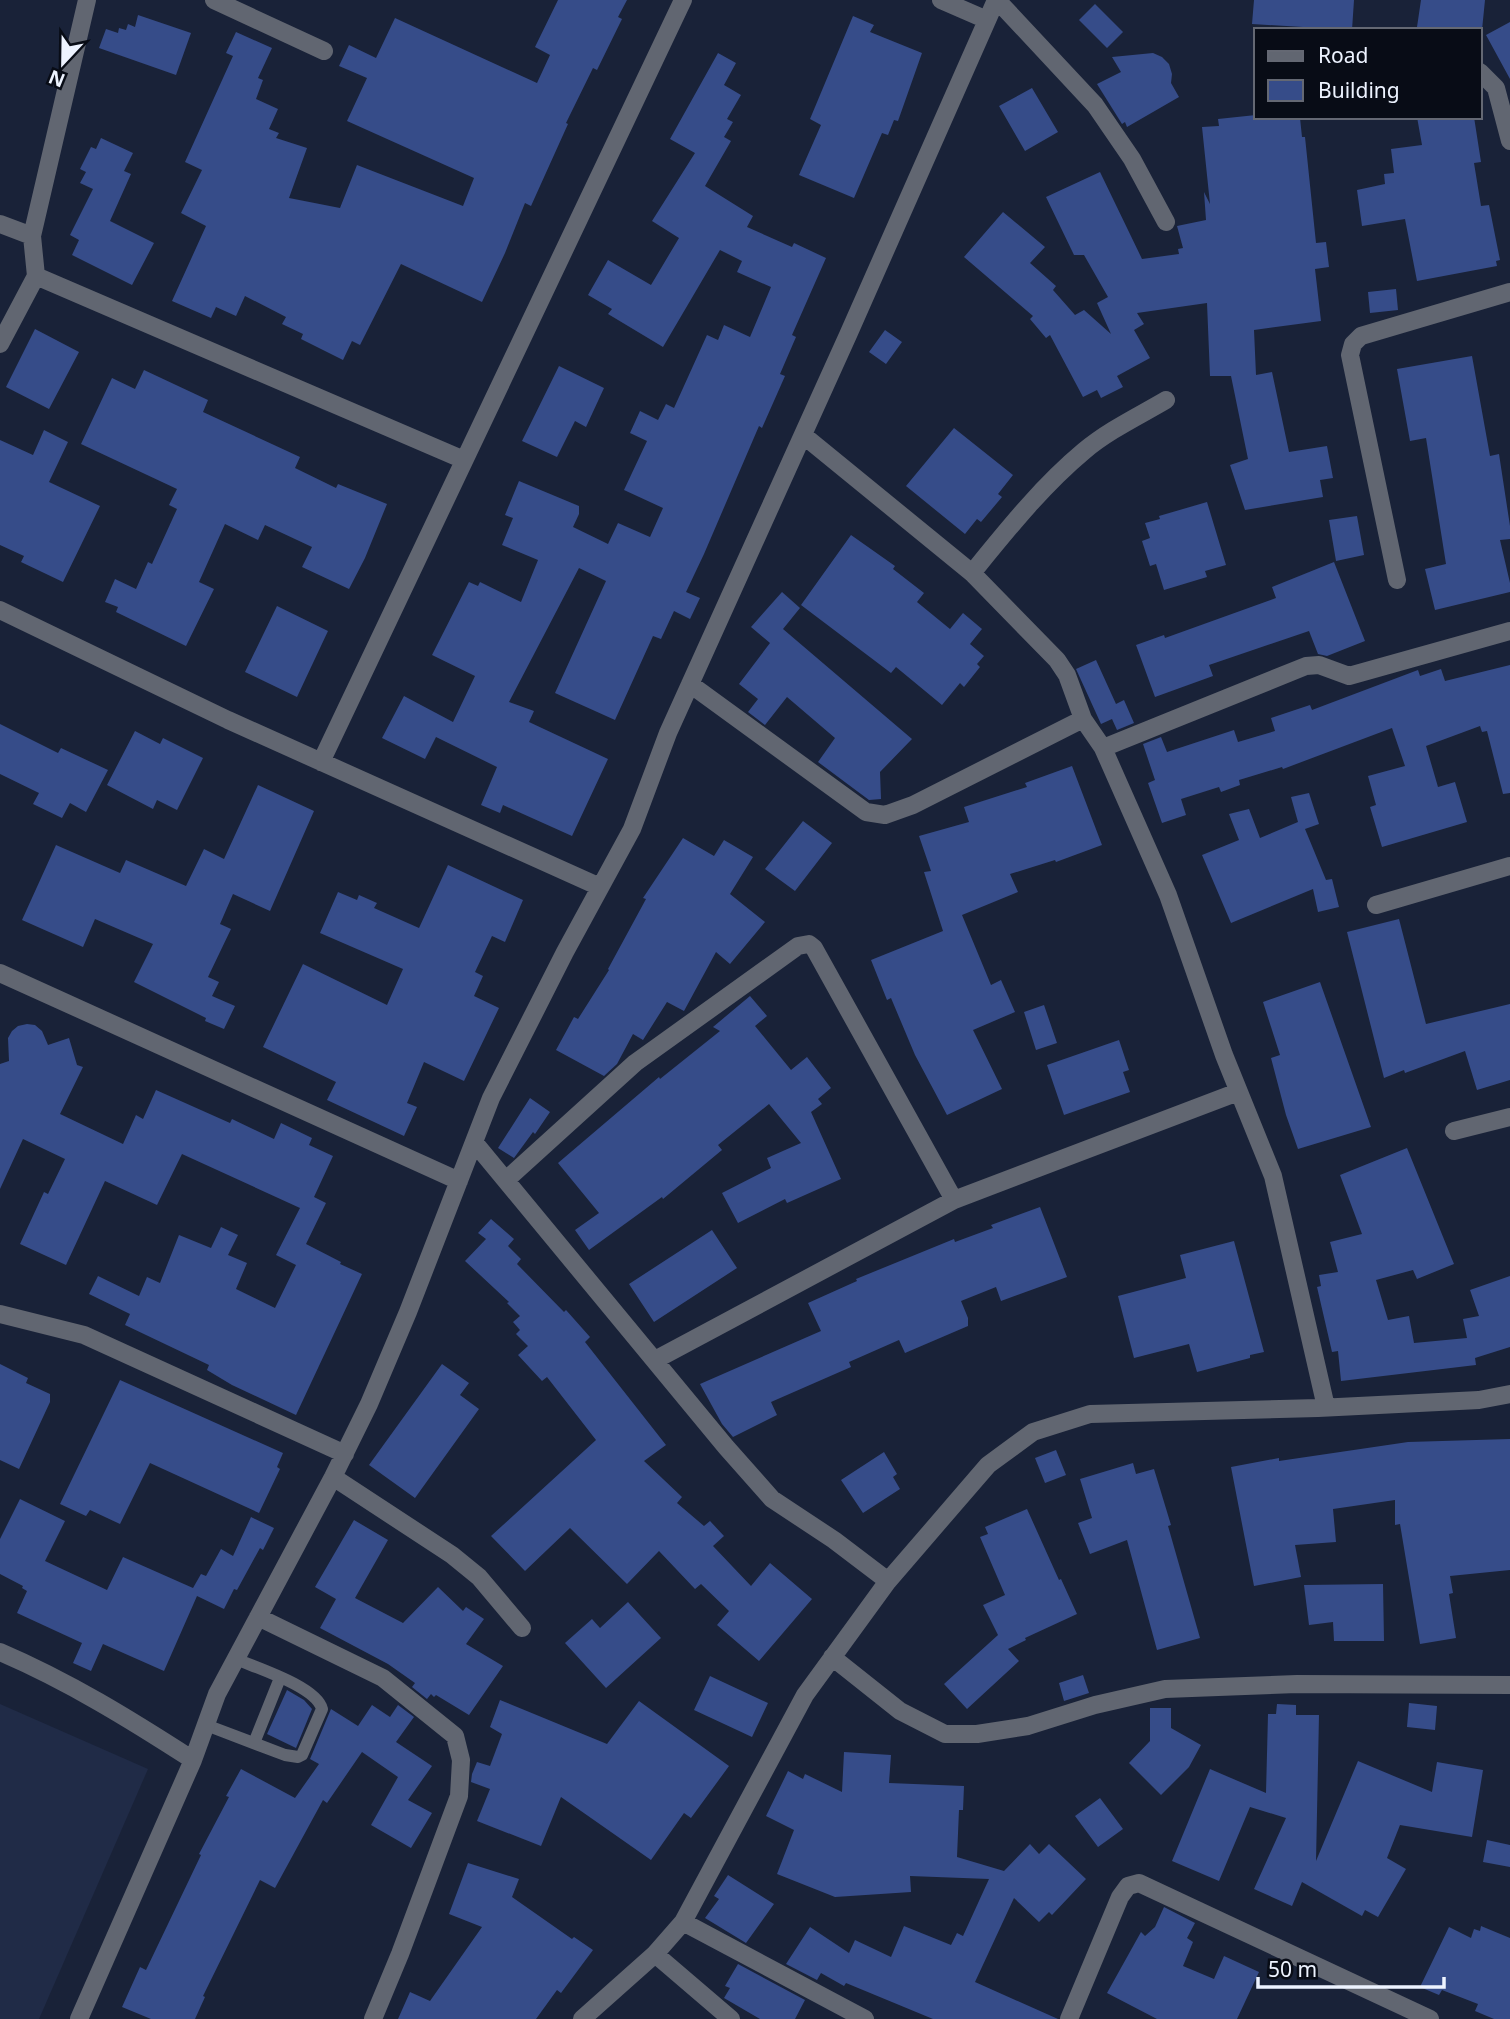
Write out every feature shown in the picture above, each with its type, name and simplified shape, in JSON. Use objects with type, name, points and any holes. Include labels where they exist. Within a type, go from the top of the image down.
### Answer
[{"type":"street","points":[[0,344],[36,276],[32,236],[87,0]]},
{"type":"street","points":[[214,0],[324,51]]},
{"type":"street","points":[[321,762],[683,0]]},
{"type":"street","points":[[941,0],[987,20]]},
{"type":"street","points":[[79,2019],[192,1760],[217,1694],[369,1404],[491,1098],[632,829],[668,733],[997,0],[1096,104],[1132,159],[1166,222]]},
{"type":"street","points":[[1482,74],[1496,88],[1510,141]]},
{"type":"street","points":[[0,224],[32,236]]},
{"type":"street","points":[[36,276],[464,460]]},
{"type":"street","points":[[1397,580],[1350,355],[1353,344],[1361,336],[1510,292]]},
{"type":"street","points":[[972,573],[1019,516],[1084,451],[1108,433],[1166,400]]},
{"type":"street","points":[[803,435],[972,573],[1056,660],[1067,676],[1083,719],[1103,748],[1168,895],[1238,1092],[1273,1176],[1326,1407]]},
{"type":"street","points":[[0,610],[228,720],[600,887]]},
{"type":"street","points":[[1103,748],[1306,666],[1319,665],[1349,676],[1510,631]]},
{"type":"street","points":[[690,684],[866,812],[885,814],[913,805],[1083,719]]},
{"type":"street","points":[[1376,905],[1510,866]]},
{"type":"street","points":[[506,1180],[635,1063],[798,946],[809,944],[814,948],[954,1200]]},
{"type":"street","points":[[0,973],[459,1181]]},
{"type":"street","points":[[655,1360],[954,1200],[1238,1092]]},
{"type":"street","points":[[1454,1131],[1510,1117]]},
{"type":"street","points":[[474,1142],[772,1499],[834,1540],[888,1581]]},
{"type":"street","points":[[0,1314],[85,1335],[345,1454]]},
{"type":"street","points":[[582,2019],[655,1954],[683,1922],[805,1695],[888,1581],[988,1465],[1033,1432],[1090,1414],[1479,1400],[1510,1394]]},
{"type":"street","points":[[333,1477],[452,1555],[479,1577],[522,1628]]},
{"type":"street","points":[[258,1617],[383,1678],[456,1736],[461,1760],[458,1796],[373,2019]]},
{"type":"street","points":[[0,1652],[62,1682],[192,1760]]},
{"type":"street","points":[[832,1657],[900,1711],[945,1734],[977,1734],[1028,1726],[1095,1705],[1164,1689],[1297,1684],[1510,1685]]},
{"type":"street","points":[[1069,2019],[1120,1896],[1128,1886],[1139,1883],[1430,2019]]},
{"type":"street","points":[[683,1922],[865,2019]]},
{"type":"street","points":[[655,1954],[731,2019]]},
{"type":"lane","points":[[206,1724],[285,1755],[302,1755],[321,1709],[314,1695],[236,1660]]},
{"type":"lane","points":[[254,1743],[280,1678]]},
{"type":"shaded area","points":[[0,1704],[148,1769],[39,2019],[0,2019]]},
{"type":"building","points":[[558,0],[627,0],[618,17],[622,19],[597,70],[593,68],[566,123],[568,124],[531,206],[525,203],[482,302],[401,264],[360,345],[352,341],[343,360],[301,339],[303,334],[282,324],[286,317],[245,296],[236,316],[216,307],[211,318],[172,301],[206,226],[181,213],[202,170],[185,162],[233,56],[226,53],[236,32],[272,48],[258,78],[263,80],[256,99],[278,109],[269,129],[279,133],[276,138],[307,148],[289,198],[340,208],[357,165],[463,206],[474,178],[347,121],[367,78],[339,66],[349,45],[376,58],[395,18],[537,83],[550,55],[535,47]]},
{"type":"building","points":[[1254,0],[1354,0],[1352,28],[1252,24]]},
{"type":"building","points":[[1421,0],[1485,0],[1482,30],[1417,27]]},
{"type":"building","points":[[1095,4],[1123,32],[1107,48],[1079,20]]},
{"type":"building","points":[[138,15],[191,33],[176,75],[99,48],[106,29],[118,33],[119,28],[126,30],[128,24],[135,27]]},
{"type":"building","points":[[853,16],[874,25],[870,32],[922,53],[898,121],[894,120],[888,135],[882,133],[854,198],[799,175],[821,125],[810,119]]},
{"type":"building","points":[[1510,22],[1510,79],[1486,35]]},
{"type":"building","points":[[718,53],[736,63],[724,85],[741,95],[727,119],[733,122],[724,137],[731,141],[705,186],[753,216],[747,227],[792,247],[794,243],[826,258],[792,335],[796,337],[780,374],[785,376],[762,428],[759,426],[686,592],[700,598],[690,619],[674,611],[661,639],[653,636],[615,720],[555,693],[606,581],[579,568],[509,702],[534,711],[529,722],[608,759],[572,836],[503,805],[500,813],[481,805],[497,767],[436,737],[425,759],[382,738],[404,696],[453,722],[475,676],[432,655],[469,582],[478,586],[480,582],[521,602],[538,560],[502,545],[513,518],[505,515],[519,481],[579,506],[579,514],[573,527],[608,544],[618,523],[650,537],[663,508],[624,490],[647,441],[630,433],[640,411],[658,420],[666,404],[674,408],[707,335],[718,340],[724,325],[750,337],[771,287],[737,272],[742,261],[720,250],[663,347],[608,314],[612,309],[588,295],[608,260],[651,285],[679,238],[652,221],[695,153],[670,139]]},
{"type":"building","points":[[1153,53],[1169,64],[1171,83],[1179,97],[1127,127],[1125,122],[1122,124],[1097,84],[1121,72],[1112,57]]},
{"type":"building","points":[[1032,88],[1058,132],[1025,151],[999,106]]},
{"type":"building","points":[[1254,115],[1254,119],[1300,119],[1302,137],[1305,137],[1316,243],[1326,242],[1329,267],[1315,269],[1321,321],[1254,330],[1256,375],[1272,372],[1289,452],[1327,446],[1333,478],[1320,480],[1323,497],[1245,510],[1230,465],[1248,459],[1231,376],[1210,376],[1207,303],[1137,313],[1144,324],[1134,330],[1150,358],[1117,376],[1123,387],[1101,398],[1097,390],[1083,397],[1050,335],[1046,338],[1030,319],[1033,316],[964,257],[1003,212],[1045,247],[1030,263],[1056,286],[1053,290],[1075,315],[1084,310],[1111,334],[1097,303],[1108,297],[1084,255],[1074,255],[1046,197],[1100,172],[1142,259],[1179,254],[1178,249],[1183,248],[1177,226],[1206,220],[1204,192],[1210,204],[1202,127],[1219,126],[1218,119]]},
{"type":"building","points":[[1417,119],[1474,119],[1481,162],[1474,163],[1481,206],[1489,205],[1500,260],[1496,261],[1497,266],[1417,281],[1405,219],[1362,226],[1357,190],[1385,184],[1384,174],[1394,173],[1391,149],[1422,145]]},
{"type":"building","points":[[101,138],[133,153],[124,171],[131,174],[110,221],[154,243],[132,285],[72,255],[79,240],[70,235],[93,189],[80,183],[86,172],[80,169],[91,147],[96,149]]},
{"type":"building","points":[[1396,289],[1398,310],[1370,313],[1368,292]]},
{"type":"building","points":[[35,329],[79,352],[49,409],[6,387]]},
{"type":"building","points":[[885,330],[902,342],[886,364],[869,352]]},
{"type":"building","points":[[1472,356],[1490,456],[1499,454],[1510,526],[1510,539],[1500,540],[1510,592],[1435,610],[1425,569],[1446,564],[1426,438],[1410,441],[1397,369]]},
{"type":"building","points":[[559,366],[604,388],[586,427],[575,421],[557,457],[522,441]]},
{"type":"building","points":[[144,370],[208,400],[203,412],[300,457],[295,468],[336,488],[338,484],[387,504],[349,589],[302,567],[312,547],[265,525],[258,540],[225,524],[199,582],[214,589],[186,646],[116,612],[118,607],[105,602],[115,579],[136,589],[148,562],[152,564],[177,509],[169,505],[177,489],[81,444],[112,378],[135,389]]},
{"type":"building","points":[[954,428],[1013,475],[998,494],[1002,497],[981,522],[977,519],[965,534],[906,486]]},
{"type":"building","points":[[44,430],[68,442],[49,482],[100,506],[63,582],[21,562],[24,556],[0,545],[0,440],[33,455]]},
{"type":"building","points":[[1207,502],[1226,565],[1205,571],[1207,577],[1164,590],[1156,564],[1150,566],[1142,541],[1150,538],[1145,523],[1160,519],[1159,516]]},
{"type":"building","points":[[1357,516],[1364,555],[1336,561],[1329,520]]},
{"type":"building","points":[[851,535],[895,566],[893,569],[924,593],[917,602],[950,629],[963,613],[982,629],[970,644],[984,656],[977,664],[980,667],[964,687],[960,683],[942,705],[896,667],[891,673],[801,605]]},
{"type":"building","points":[[1334,562],[1365,641],[1327,656],[1318,654],[1309,631],[1209,665],[1213,676],[1155,697],[1136,645],[1164,635],[1165,638],[1276,598],[1272,587]]},
{"type":"building","points":[[782,592],[800,608],[783,629],[912,739],[880,772],[881,799],[869,800],[818,762],[835,738],[787,697],[765,725],[748,712],[758,699],[739,684],[770,643],[751,627]]},
{"type":"building","points":[[277,606],[328,631],[297,697],[245,672]]},
{"type":"building","points":[[1096,660],[1116,704],[1124,700],[1134,723],[1117,730],[1112,719],[1101,724],[1076,669]]},
{"type":"building","points":[[1510,665],[1510,793],[1503,794],[1487,731],[1482,732],[1480,726],[1426,746],[1438,787],[1455,782],[1467,822],[1382,847],[1370,807],[1376,805],[1368,776],[1405,766],[1392,728],[1283,769],[1282,767],[1239,780],[1240,785],[1221,792],[1219,787],[1181,799],[1186,815],[1162,823],[1148,783],[1155,780],[1143,744],[1161,737],[1167,752],[1234,730],[1238,742],[1275,731],[1271,718],[1310,705],[1312,710],[1418,670],[1420,676],[1441,669],[1445,681]]},
{"type":"building","points":[[0,724],[58,753],[61,748],[108,770],[86,812],[70,803],[62,818],[33,804],[39,793],[0,774]]},
{"type":"building","points":[[135,731],[160,744],[163,738],[203,758],[177,810],[157,800],[153,809],[107,785]]},
{"type":"building","points":[[1072,766],[1102,845],[1056,862],[1055,860],[1010,874],[1018,892],[962,915],[991,985],[1001,980],[1015,1012],[973,1030],[1002,1089],[947,1115],[915,1055],[891,998],[887,1000],[871,960],[943,931],[924,872],[931,871],[919,836],[969,822],[964,807],[1027,787],[1025,783]]},
{"type":"building","points":[[258,785],[314,811],[270,911],[233,894],[220,924],[231,929],[208,977],[219,982],[212,996],[235,1006],[224,1029],[134,982],[153,944],[95,919],[83,947],[22,920],[56,845],[120,873],[126,860],[186,886],[204,849],[224,859]]},
{"type":"building","points":[[1309,793],[1319,824],[1305,829],[1326,880],[1332,879],[1339,907],[1318,912],[1313,889],[1231,923],[1202,855],[1239,840],[1229,814],[1249,809],[1260,838],[1298,822],[1291,797]]},
{"type":"building","points":[[803,821],[832,843],[795,891],[765,869]]},
{"type":"building","points":[[683,838],[714,856],[724,840],[753,857],[730,894],[765,922],[730,964],[716,952],[684,1011],[667,1002],[643,1040],[633,1034],[617,1064],[604,1076],[556,1050],[574,1017],[578,1019],[609,970],[646,899],[643,898]]},
{"type":"building","points":[[448,865],[523,900],[505,942],[492,936],[475,972],[483,976],[474,996],[499,1008],[464,1081],[424,1062],[407,1103],[417,1107],[404,1136],[327,1100],[336,1082],[263,1047],[303,964],[387,1005],[403,969],[320,933],[338,892],[357,900],[359,895],[377,903],[374,908],[419,928]]},
{"type":"building","points":[[1399,919],[1426,1024],[1510,1004],[1510,1080],[1477,1090],[1465,1051],[1384,1078],[1347,932]]},
{"type":"building","points":[[1320,982],[1371,1127],[1298,1149],[1271,1058],[1280,1055],[1263,1002]]},
{"type":"building","points":[[750,996],[767,1016],[755,1026],[791,1070],[807,1057],[831,1088],[818,1099],[822,1104],[811,1112],[841,1179],[787,1203],[785,1199],[738,1223],[722,1193],[771,1168],[767,1158],[801,1143],[769,1104],[718,1145],[722,1150],[663,1199],[662,1197],[589,1250],[575,1230],[599,1213],[558,1163],[659,1077],[660,1079],[720,1031],[713,1027]]},
{"type":"building","points":[[1044,1005],[1057,1043],[1036,1050],[1024,1012]]},
{"type":"building","points":[[27,1024],[35,1025],[42,1031],[48,1045],[69,1038],[77,1065],[83,1067],[60,1114],[123,1144],[136,1115],[143,1119],[156,1090],[230,1123],[232,1119],[274,1139],[281,1123],[312,1138],[309,1145],[333,1156],[314,1197],[326,1203],[306,1244],[362,1274],[296,1415],[232,1385],[207,1370],[209,1365],[125,1325],[130,1314],[89,1294],[98,1276],[139,1296],[147,1277],[160,1283],[179,1235],[211,1248],[221,1227],[238,1235],[228,1255],[247,1263],[236,1289],[275,1308],[296,1265],[276,1255],[300,1208],[182,1154],[157,1205],[105,1181],[66,1265],[20,1244],[44,1192],[48,1194],[65,1159],[23,1139],[0,1189],[0,1064],[9,1061],[8,1038],[12,1031]]},
{"type":"building","points":[[1119,1040],[1129,1070],[1123,1072],[1130,1092],[1064,1115],[1047,1065]]},
{"type":"building","points":[[530,1098],[550,1112],[514,1158],[498,1148]]},
{"type":"building","points":[[1407,1148],[1454,1264],[1417,1279],[1413,1270],[1376,1280],[1388,1320],[1409,1316],[1414,1343],[1467,1338],[1463,1319],[1479,1316],[1470,1290],[1510,1276],[1510,1347],[1475,1358],[1476,1365],[1341,1381],[1338,1351],[1332,1352],[1317,1287],[1321,1286],[1319,1275],[1338,1272],[1330,1242],[1362,1234],[1340,1175]]},
{"type":"building","points":[[1040,1207],[1067,1277],[1001,1301],[996,1287],[961,1301],[968,1318],[968,1326],[905,1353],[899,1340],[849,1362],[851,1367],[771,1402],[777,1415],[733,1437],[722,1424],[700,1384],[821,1331],[808,1303],[857,1281],[856,1279],[954,1239],[955,1242],[993,1228],[991,1225]]},
{"type":"building","points":[[491,1219],[514,1239],[508,1246],[521,1259],[517,1264],[564,1312],[566,1310],[590,1337],[585,1342],[666,1445],[644,1461],[682,1497],[677,1503],[704,1526],[710,1521],[724,1536],[713,1546],[751,1586],[770,1563],[812,1599],[759,1661],[717,1625],[729,1611],[701,1584],[695,1589],[659,1551],[627,1584],[570,1528],[525,1571],[491,1536],[596,1440],[547,1377],[542,1381],[518,1355],[528,1346],[516,1334],[520,1330],[513,1322],[520,1316],[507,1303],[509,1302],[465,1261],[486,1239],[478,1233]]},
{"type":"building","points":[[712,1230],[737,1268],[654,1322],[629,1284]]},
{"type":"building","points":[[1234,1241],[1264,1352],[1197,1372],[1189,1344],[1134,1358],[1118,1296],[1186,1278],[1180,1255]]},
{"type":"building","points":[[0,1364],[28,1378],[26,1383],[50,1394],[50,1402],[19,1469],[0,1460]]},
{"type":"building","points":[[442,1364],[469,1383],[460,1395],[479,1409],[415,1498],[369,1465]]},
{"type":"building","points":[[120,1380],[283,1453],[277,1467],[280,1469],[259,1513],[150,1463],[120,1524],[90,1510],[86,1516],[60,1504]]},
{"type":"building","points":[[1510,1439],[1510,1570],[1450,1576],[1453,1593],[1449,1594],[1456,1638],[1420,1644],[1400,1524],[1395,1525],[1395,1500],[1333,1509],[1336,1542],[1295,1545],[1301,1577],[1254,1586],[1231,1467],[1279,1458],[1279,1461],[1408,1442]]},
{"type":"building","points":[[1056,1450],[1066,1475],[1045,1483],[1035,1458]]},
{"type":"building","points":[[884,1452],[897,1474],[893,1477],[900,1489],[863,1513],[841,1480]]},
{"type":"building","points":[[1133,1463],[1136,1474],[1154,1469],[1200,1638],[1157,1650],[1127,1540],[1090,1554],[1078,1523],[1092,1518],[1080,1479]]},
{"type":"building","points":[[20,1499],[65,1521],[45,1561],[107,1590],[123,1557],[193,1588],[201,1574],[206,1576],[221,1549],[233,1556],[251,1517],[274,1528],[263,1550],[260,1548],[224,1609],[197,1596],[164,1671],[103,1644],[91,1671],[73,1663],[82,1643],[17,1613],[27,1591],[0,1574],[0,1539]]},
{"type":"building","points":[[1027,1509],[1077,1614],[1025,1638],[1026,1640],[1008,1649],[1019,1661],[967,1709],[944,1684],[998,1635],[983,1605],[1005,1595],[980,1537],[988,1534],[985,1527]]},
{"type":"building","points":[[354,1520],[388,1540],[355,1598],[403,1623],[438,1587],[463,1611],[466,1607],[484,1619],[466,1644],[503,1666],[469,1715],[436,1695],[434,1697],[431,1694],[427,1699],[412,1687],[415,1683],[388,1664],[320,1628],[336,1599],[315,1587]]},
{"type":"building","points":[[1383,1584],[1384,1641],[1334,1641],[1333,1622],[1309,1625],[1304,1585]]},
{"type":"building","points":[[628,1602],[661,1638],[606,1688],[565,1643],[592,1619],[600,1628]]},
{"type":"building","points":[[1083,1675],[1089,1693],[1064,1701],[1059,1683]]},
{"type":"building","points":[[710,1676],[768,1703],[752,1737],[694,1710]]},
{"type":"building","points":[[287,1690],[304,1700],[312,1709],[296,1748],[267,1734]]},
{"type":"building","points":[[500,1700],[607,1744],[639,1701],[729,1766],[691,1818],[684,1813],[651,1860],[561,1797],[541,1846],[477,1821],[490,1789],[471,1782],[472,1774],[477,1762],[490,1766],[502,1734],[490,1727]]},
{"type":"building","points":[[1409,1703],[1437,1706],[1435,1730],[1407,1727]]},
{"type":"building","points":[[1277,1704],[1296,1705],[1296,1715],[1319,1715],[1316,1861],[1358,1761],[1432,1792],[1437,1762],[1483,1770],[1472,1837],[1400,1825],[1387,1858],[1406,1869],[1378,1917],[1365,1910],[1362,1916],[1302,1882],[1292,1906],[1254,1889],[1286,1818],[1250,1807],[1219,1881],[1172,1861],[1210,1769],[1266,1793],[1268,1714],[1276,1714]]},
{"type":"building","points":[[372,1705],[390,1717],[398,1705],[414,1717],[396,1742],[432,1766],[408,1800],[432,1813],[411,1848],[371,1825],[398,1777],[362,1752],[327,1803],[323,1800],[275,1888],[260,1880],[203,1996],[205,1997],[195,2019],[151,2019],[122,2007],[140,1967],[146,1970],[241,1769],[295,1798],[319,1764],[310,1759],[331,1709],[358,1726]]},
{"type":"building","points":[[1150,1708],[1171,1708],[1171,1728],[1201,1745],[1189,1767],[1161,1795],[1129,1763],[1150,1741]]},
{"type":"building","points":[[844,1752],[891,1755],[889,1783],[964,1786],[963,1810],[959,1810],[957,1857],[1004,1871],[1030,1844],[1039,1854],[1049,1844],[1086,1879],[1052,1915],[1049,1912],[1039,1922],[1014,1898],[975,1982],[1058,2019],[933,2019],[846,1983],[844,1986],[821,1973],[817,1980],[786,1964],[810,1927],[849,1953],[855,1940],[891,1957],[904,1926],[951,1945],[957,1933],[963,1936],[989,1879],[910,1876],[911,1892],[835,1897],[777,1874],[794,1830],[766,1816],[788,1771],[803,1779],[805,1774],[842,1792]]},
{"type":"building","points":[[1100,1798],[1123,1829],[1098,1847],[1075,1816]]},
{"type":"building","points":[[1487,1840],[1510,1845],[1510,1867],[1483,1862]]},
{"type":"building","points":[[468,1863],[519,1879],[512,1897],[572,1939],[574,1937],[593,1950],[561,1993],[557,1990],[536,2019],[398,2019],[410,1992],[430,2001],[482,1927],[449,1914]]},
{"type":"building","points":[[728,1875],[774,1904],[746,1943],[705,1918],[719,1899],[714,1896]]},
{"type":"building","points":[[1164,1907],[1195,1923],[1187,1938],[1193,1942],[1183,1966],[1214,1979],[1224,1956],[1259,1972],[1237,2019],[1157,2019],[1107,1993],[1141,1932],[1145,1936],[1155,1927]]},
{"type":"building","points":[[1481,1926],[1510,1938],[1510,2019],[1494,2019],[1475,2011],[1478,2004],[1442,1990],[1439,1995],[1420,1987],[1449,1927],[1471,1938],[1474,1929],[1480,1931]]},
{"type":"building","points":[[738,1964],[805,2000],[795,2019],[760,2019],[724,1998],[730,1988],[725,1986]]}]
